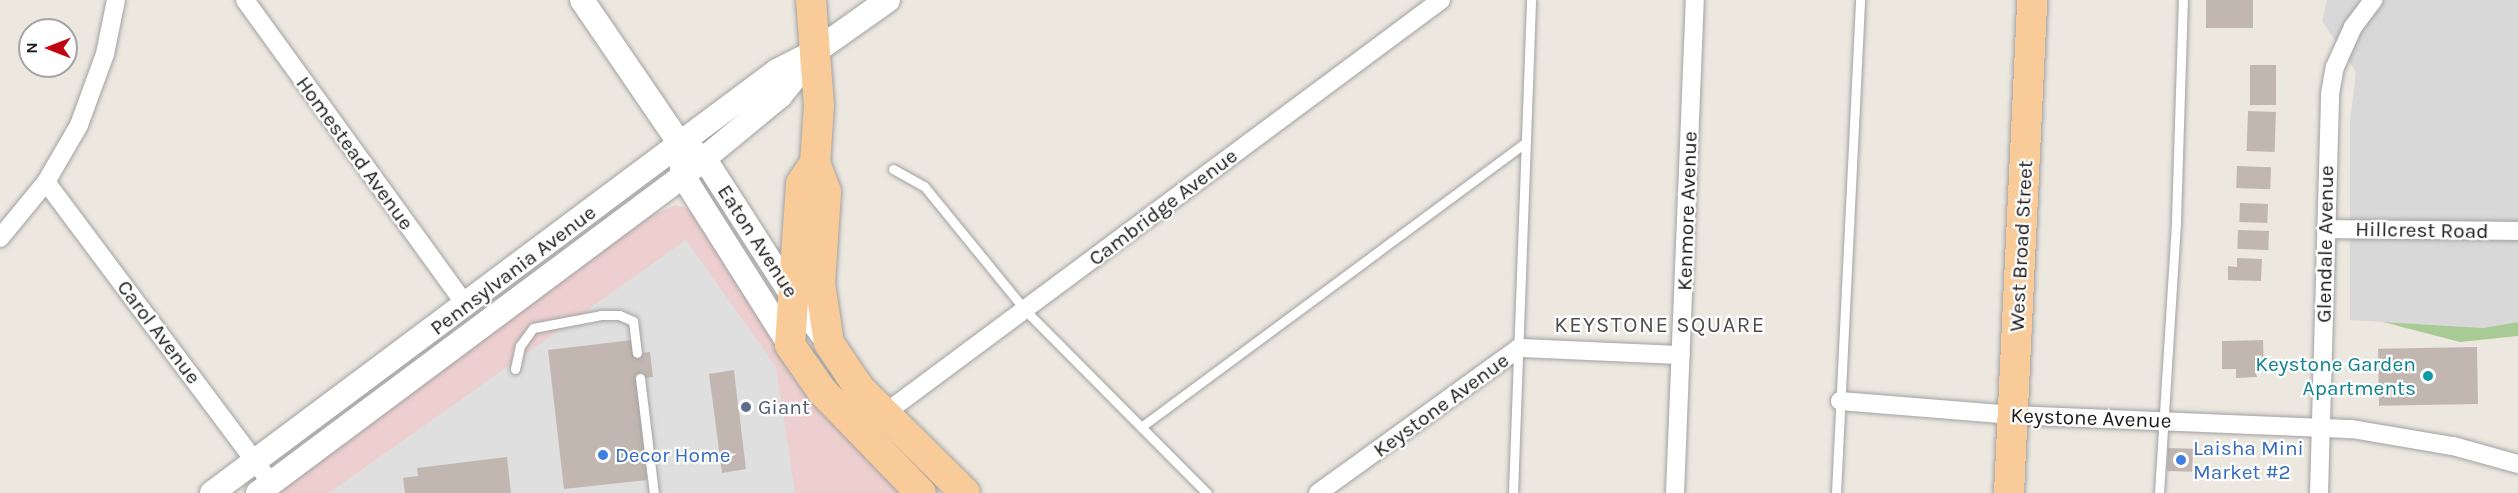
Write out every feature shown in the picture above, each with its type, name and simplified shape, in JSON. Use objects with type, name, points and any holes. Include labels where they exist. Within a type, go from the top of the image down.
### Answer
[{"type":"main road","points":[[811,0],[816,51],[815,163],[826,192],[820,284],[829,343],[859,388],[965,493]]},
{"type":"main road","name":"West Broad Street","points":[[2009,493],[2032,0]]},
{"type":"main road","points":[[815,163],[801,184],[790,345],[822,391],[921,493]]},
{"type":"street","points":[[0,238],[46,182],[94,90],[116,0]]},
{"type":"street","name":"Homestead Avenue","points":[[245,0],[466,304]]},
{"type":"street","name":"Eaton Avenue","points":[[582,0],[681,145],[704,158],[792,295],[829,343]]},
{"type":"street","name":"Pennsylvania Avenue","points":[[212,493],[777,72],[816,51],[888,0]]},
{"type":"street","name":"Cambridge Avenue","points":[[884,414],[1441,0]]},
{"type":"street","name":"Kenmore Avenue","points":[[1675,493],[1695,0]]},
{"type":"street","name":"Glendale Avenue","points":[[2319,493],[2327,121],[2335,67],[2353,27],[2373,0]]},
{"type":"street","name":"Pennsylvania Avenue","points":[[264,488],[682,176],[780,96],[816,51]]},
{"type":"street","points":[[681,145],[682,176]]},
{"type":"street","name":"Eaton Avenue","points":[[682,176],[790,345]]},
{"type":"street","name":"Carol Avenue","points":[[46,182],[256,461],[264,488]]},
{"type":"street","name":"Hillcrest Road","points":[[2326,229],[2518,231]]},
{"type":"street","name":"Keystone Avenue","points":[[1318,493],[1519,348],[1681,355]]},
{"type":"street","name":"Keystone Avenue","points":[[1840,401],[2013,415],[2321,427],[2403,435],[2518,464]]},
{"type":"lane","points":[[1513,493],[1531,0]]},
{"type":"lane","points":[[1836,493],[1860,0]]},
{"type":"lane","points":[[2158,493],[2176,220],[2183,0]]},
{"type":"lane","points":[[1141,428],[1526,142]]},
{"type":"lane","points":[[893,169],[924,186],[1024,310],[1207,493]]},
{"type":"lane","points":[[515,369],[520,346],[533,328],[601,315],[620,315],[633,321],[637,353]]},
{"type":"lane","points":[[640,378],[654,493]]},
{"type":"shaded area","points":[[2327,0],[2518,0],[2518,322],[2483,328],[2350,320],[2350,122],[2356,72],[2322,21]]},
{"type":"shaded area","points":[[676,205],[686,208],[704,227],[904,493],[273,493],[648,217]]},
{"type":"shaded area","points":[[686,240],[776,367],[795,493],[329,493]]},
{"type":"green space","points":[[2383,322],[2483,328],[2518,322],[2518,336],[2460,342]]},
{"type":"building","points":[[2206,0],[2253,0],[2253,28],[2206,28]]},
{"type":"building","points":[[2250,65],[2276,65],[2276,105],[2250,105]]},
{"type":"building","points":[[2248,111],[2276,112],[2275,152],[2247,151]]},
{"type":"building","points":[[2237,166],[2271,167],[2270,189],[2236,188]]},
{"type":"building","points":[[2240,203],[2268,204],[2267,223],[2239,222]]},
{"type":"building","points":[[2238,230],[2269,231],[2268,250],[2237,249]]},
{"type":"building","points":[[2237,258],[2262,259],[2261,281],[2228,280],[2228,266],[2237,267]]},
{"type":"building","points":[[632,340],[633,354],[650,352],[653,377],[637,379],[647,480],[564,489],[548,350]]},
{"type":"building","points":[[2263,340],[2264,369],[2255,370],[2257,377],[2236,378],[2236,369],[2222,369],[2222,341]]},
{"type":"building","name":"Keystone Garden Apartments","points":[[2477,347],[2478,404],[2379,406],[2378,349]]},
{"type":"building","points":[[734,370],[738,405],[752,403],[753,410],[739,411],[746,469],[722,473],[709,374]]},
{"type":"building","points":[[2168,448],[2193,449],[2192,472],[2167,471]]},
{"type":"building","points":[[507,457],[511,493],[405,493],[403,478],[418,476],[417,468]]},
{"type":"place","name":"Keystone Garden Apartments","points":[[2428,376]]},
{"type":"place","name":"Giant","points":[[746,407]]},
{"type":"place","name":"Decor Home","points":[[603,455]]},
{"type":"place","name":"Laisha Mini Market #2","points":[[2181,460]]},
{"type":"district","name":"KEYSTONE SQUARE","points":[[1660,326]]}]
